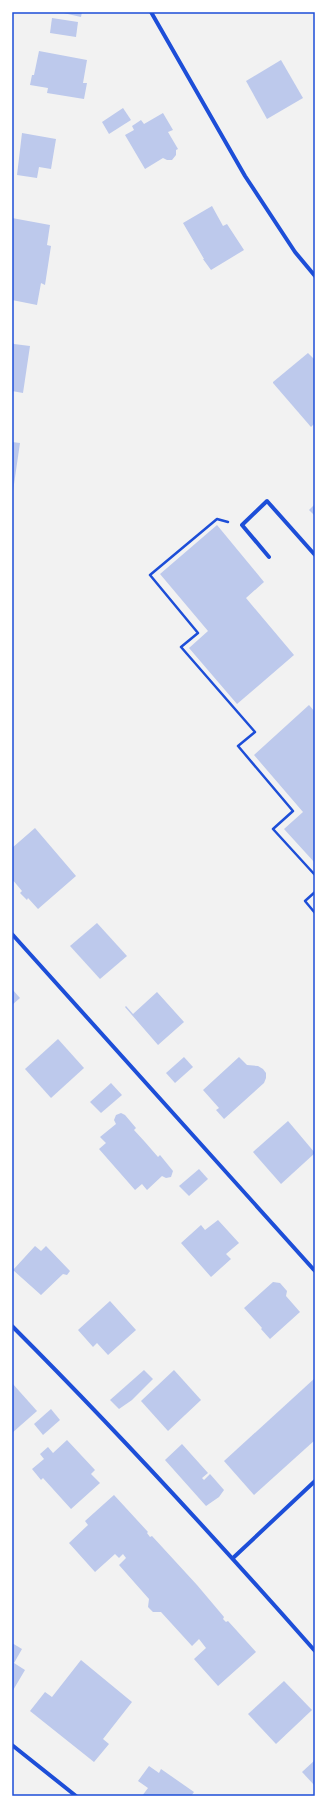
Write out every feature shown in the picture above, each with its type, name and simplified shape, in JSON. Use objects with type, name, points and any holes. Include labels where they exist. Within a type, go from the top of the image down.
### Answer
[{"type":"street","points":[[151,12],[245,176],[295,252],[315,276]]},
{"type":"street","points":[[269,557],[242,525],[267,501],[315,555]]},
{"type":"street","points":[[12,934],[315,1271]]},
{"type":"street","points":[[12,1326],[58,1372],[233,1558],[315,1651]]},
{"type":"street","points":[[233,1558],[315,1481]]},
{"type":"street","points":[[12,1745],[76,1796]]},
{"type":"path","points":[[217,519],[150,575],[198,633],[181,646],[255,732],[238,746],[293,811],[273,829],[315,875]]},
{"type":"path","points":[[315,892],[305,902],[315,913]]},
{"type":"building","points":[[59,12],[82,12],[81,17]]},
{"type":"building","points":[[52,18],[78,22],[76,37],[50,33]]},
{"type":"building","points":[[39,51],[87,60],[83,83],[87,83],[84,99],[47,93],[48,88],[30,85],[32,75],[34,75]]},
{"type":"building","points":[[281,60],[303,98],[267,119],[246,81]]},
{"type":"building","points":[[123,108],[131,120],[109,134],[102,122]]},
{"type":"building","points":[[163,113],[173,130],[168,132],[178,149],[176,150],[176,155],[172,160],[163,158],[145,169],[125,135],[134,130],[132,126],[141,120],[144,124]]},
{"type":"building","points":[[22,133],[56,139],[51,169],[39,167],[37,178],[17,175]]},
{"type":"building","points":[[212,206],[223,226],[227,224],[244,250],[211,270],[203,259],[183,223]]},
{"type":"building","points":[[12,218],[50,225],[47,245],[51,246],[45,285],[41,283],[37,305],[12,300]]},
{"type":"building","points":[[12,342],[14,344],[30,346],[23,393],[12,391]]},
{"type":"building","points":[[308,353],[315,360],[315,423],[311,427],[273,383]]},
{"type":"building","points":[[12,442],[20,443],[13,491],[12,491]]},
{"type":"building","points":[[315,504],[315,516],[309,510]]},
{"type":"building","points":[[217,525],[264,582],[246,598],[294,655],[237,704],[189,648],[208,631],[160,574]]},
{"type":"building","points":[[309,705],[315,712],[315,863],[284,829],[303,812],[254,755]]},
{"type":"building","points":[[35,828],[76,876],[38,909],[28,898],[27,900],[20,893],[22,891],[12,879],[12,848]]},
{"type":"building","points":[[97,923],[127,956],[100,979],[70,946]]},
{"type":"building","points":[[12,989],[20,998],[12,1005]]},
{"type":"building","points":[[157,992],[184,1022],[158,1045],[125,1007],[126,1006],[133,1014]]},
{"type":"building","points":[[58,1039],[84,1068],[51,1098],[25,1069]]},
{"type":"building","points":[[184,1057],[193,1067],[175,1083],[166,1073]]},
{"type":"building","points":[[239,1057],[247,1065],[258,1066],[263,1069],[266,1073],[266,1078],[264,1083],[224,1119],[216,1110],[219,1108],[203,1090]]},
{"type":"building","points":[[111,1083],[122,1095],[101,1113],[90,1102]]},
{"type":"building","points":[[121,1113],[125,1115],[136,1128],[134,1130],[158,1157],[160,1155],[173,1171],[171,1177],[166,1178],[162,1176],[147,1190],[142,1184],[135,1190],[99,1149],[106,1143],[100,1137],[116,1124],[114,1120],[116,1115]]},
{"type":"building","points":[[288,1121],[315,1153],[281,1184],[253,1152]]},
{"type":"building","points":[[199,1169],[208,1179],[189,1196],[179,1186]]},
{"type":"building","points":[[218,1220],[239,1243],[226,1254],[231,1259],[211,1277],[181,1243],[201,1225],[205,1230]]},
{"type":"building","points":[[35,1246],[41,1251],[46,1246],[70,1271],[67,1275],[63,1274],[41,1295],[13,1270]]},
{"type":"building","points":[[273,1282],[280,1283],[287,1291],[286,1296],[300,1312],[270,1339],[244,1308]]},
{"type":"building","points":[[110,1301],[136,1330],[108,1355],[97,1343],[93,1347],[78,1330]]},
{"type":"building","points":[[144,1370],[153,1379],[132,1400],[119,1409],[110,1400]]},
{"type":"building","points":[[174,1370],[201,1400],[168,1431],[141,1401]]},
{"type":"building","points":[[315,1378],[315,1440],[254,1495],[224,1461]]},
{"type":"building","points":[[12,1383],[37,1411],[12,1433]]},
{"type":"building","points":[[51,1409],[60,1420],[43,1435],[34,1424]]},
{"type":"building","points":[[67,1440],[95,1470],[91,1474],[100,1483],[71,1509],[43,1478],[41,1480],[32,1469],[44,1459],[40,1454],[48,1447],[53,1453]]},
{"type":"building","points":[[182,1444],[208,1473],[202,1478],[204,1480],[210,1474],[224,1490],[219,1497],[206,1506],[165,1460]]},
{"type":"building","points":[[114,1495],[148,1532],[147,1533],[150,1537],[152,1536],[197,1585],[224,1617],[223,1619],[226,1622],[228,1621],[256,1652],[218,1686],[194,1659],[206,1648],[199,1639],[192,1646],[161,1612],[153,1612],[148,1607],[149,1599],[119,1565],[126,1558],[123,1554],[119,1558],[115,1554],[95,1572],[69,1543],[88,1525],[85,1521]]},
{"type":"building","points":[[12,1643],[22,1649],[14,1663],[25,1670],[12,1692]]},
{"type":"building","points":[[81,1660],[132,1702],[103,1739],[109,1744],[94,1762],[30,1711],[45,1692],[52,1697]]},
{"type":"building","points":[[284,1681],[312,1710],[276,1744],[248,1714]]},
{"type":"building","points":[[315,1760],[315,1786],[302,1772]]},
{"type":"building","points":[[149,1766],[159,1773],[161,1769],[194,1792],[191,1796],[142,1796],[148,1788],[138,1781]]}]
